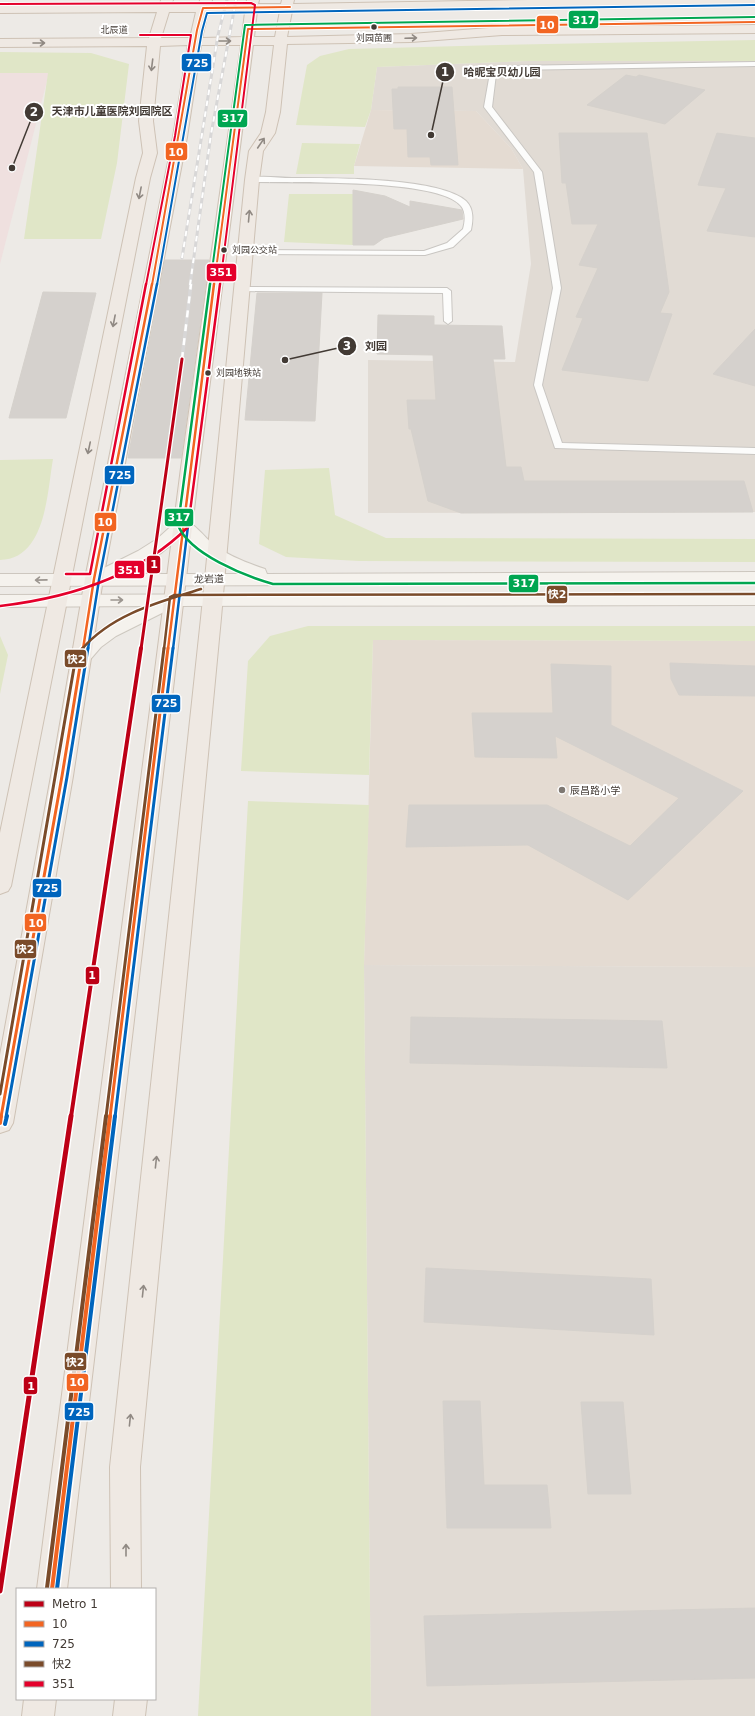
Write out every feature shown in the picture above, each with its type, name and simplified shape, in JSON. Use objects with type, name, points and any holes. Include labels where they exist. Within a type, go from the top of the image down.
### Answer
[{"type":"main road","points":[[0,9],[166,4],[755,0]]},
{"type":"main road","points":[[0,886],[143,178],[150,153],[146,121],[156,36],[166,4]]},
{"type":"main road","points":[[0,1123],[94,579],[180,137],[196,36],[204,4]]},
{"type":"main road","points":[[52,1588],[66,1466],[177,596],[183,525],[252,4]]},
{"type":"main road","points":[[126,1588],[125,1467],[217,556],[252,180],[256,151],[268,133],[273,112],[281,35],[288,4]]},
{"type":"main road","points":[[281,35],[755,22]]},
{"type":"main road","points":[[0,43],[156,36],[281,35],[411,38],[502,31],[755,29]]},
{"type":"main road","name":"北辰道","points":[[126,30],[156,36]]},
{"type":"main road","points":[[216,277],[246,252]]},
{"type":"main road","points":[[0,600],[22,600],[94,579],[147,555],[168,541],[183,525]]},
{"type":"main road","points":[[183,525],[198,543],[217,556],[231,564],[274,579]]},
{"type":"main road","points":[[0,580],[59,590],[91,600],[177,596],[213,590],[251,581],[274,579],[755,578]]},
{"type":"main road","points":[[94,579],[177,596]]},
{"type":"main road","name":"龙岩道","points":[[213,590],[755,599]]},
{"type":"main road","points":[[81,658],[89,646],[102,635],[177,596]]},
{"type":"main road","points":[[38,1716],[40,1700]]},
{"type":"main road","points":[[129,1716],[131,1700]]},
{"type":"lane","points":[[755,64],[509,68],[493,73],[488,107],[538,172],[557,288],[538,384],[558,446],[755,451]]},
{"type":"lane","points":[[246,252],[383,254],[425,253],[450,245],[467,230],[469,216],[462,202],[447,194],[426,188],[383,183],[252,180]]},
{"type":"lane","points":[[242,289],[447,292],[448,321]]},
{"type":"shaded area","points":[[755,58],[755,512],[368,513],[368,360],[515,362],[531,264],[523,169],[511,148],[476,111],[371,110],[377,67],[529,61]]},
{"type":"shaded area","points":[[0,73],[49,73],[0,264]]},
{"type":"shaded area","points":[[371,110],[476,111],[511,148],[523,169],[354,166]]},
{"type":"shaded area","name":"辰昌路小学","points":[[373,640],[755,641],[755,967],[364,965]]},
{"type":"shaded area","points":[[364,965],[755,967],[755,1716],[371,1716]]},
{"type":"green space","points":[[755,40],[755,61],[529,61],[377,67],[371,110],[365,127],[296,125],[307,65],[320,56],[349,49]]},
{"type":"green space","points":[[0,52],[91,53],[129,64],[117,163],[101,239],[24,239],[48,73],[0,73]]},
{"type":"green space","points":[[302,143],[360,144],[354,166],[354,174],[296,174]]},
{"type":"green space","points":[[289,194],[353,194],[353,245],[284,242]]},
{"type":"green space","points":[[53,459],[46,506],[42,522],[35,537],[27,549],[15,557],[0,560],[0,460]]},
{"type":"green space","points":[[329,468],[335,515],[386,538],[755,539],[755,562],[359,561],[286,557],[259,544],[265,470]]},
{"type":"green space","points":[[308,626],[755,626],[755,641],[373,640],[369,775],[241,771],[248,661],[270,636]]},
{"type":"green space","points":[[0,636],[8,655],[0,694]]},
{"type":"green space","points":[[248,801],[369,805],[364,965],[371,1716],[198,1716]]},
{"type":"building","points":[[626,75],[636,77],[639,75],[705,90],[665,124],[587,105]]},
{"type":"building","points":[[398,87],[452,87],[458,165],[431,165],[430,157],[408,157],[407,129],[394,129],[392,89],[398,89]]},
{"type":"building","points":[[559,133],[647,133],[669,292],[660,313],[672,314],[648,381],[562,370],[583,318],[576,317],[598,268],[579,265],[598,224],[572,224],[566,183],[562,183]]},
{"type":"building","points":[[717,133],[755,138],[755,237],[707,231],[726,188],[698,185]]},
{"type":"building","points":[[353,190],[385,196],[410,207],[410,201],[462,210],[463,219],[384,238],[374,245],[353,245]]},
{"type":"building","points":[[165,260],[209,260],[181,458],[128,458]]},
{"type":"building","points":[[43,292],[96,293],[66,418],[9,418]]},
{"type":"building","points":[[257,293],[322,293],[315,421],[245,420]]},
{"type":"building","points":[[378,315],[434,316],[434,325],[502,326],[505,359],[493,359],[506,467],[521,467],[524,481],[744,481],[753,512],[461,513],[428,501],[411,429],[409,429],[407,400],[436,400],[433,355],[377,354]]},
{"type":"building","points":[[755,329],[755,386],[713,374]]},
{"type":"building","points":[[670,663],[755,666],[755,696],[679,695],[671,679]]},
{"type":"building","points":[[551,664],[611,666],[611,725],[743,791],[628,900],[528,845],[406,847],[409,805],[547,805],[630,846],[679,798],[555,736],[557,758],[475,757],[472,713],[553,713]]},
{"type":"building","points":[[411,1017],[662,1021],[667,1068],[410,1063]]},
{"type":"building","points":[[426,1268],[651,1279],[654,1335],[424,1322]]},
{"type":"building","points":[[443,1401],[480,1401],[484,1485],[547,1485],[551,1528],[447,1528]]},
{"type":"building","points":[[581,1402],[623,1402],[631,1494],[588,1494]]},
{"type":"building","points":[[755,1608],[755,1678],[427,1686],[424,1616]]},
{"type":"railway","points":[[182,258],[218,35],[227,0]]},
{"type":"railway","points":[[190,285],[211,134],[236,0]]},
{"type":"railway","points":[[182,359],[191,284]]},
{"type":"metro line","name":"1","points":[[0,1591],[154,563],[182,359]]},
{"type":"transit line","name":"351","points":[[0,4],[251,3],[255,5],[256,8],[188,527],[172,543],[151,558],[102,582],[48,598],[0,606]]},
{"type":"transit line","name":"725","points":[[5,1124],[67,777],[99,580],[170,218],[202,31],[207,13],[755,5]]},
{"type":"transit line","name":"10","points":[[0,1123],[62,776],[94,579],[165,217],[197,30],[203,8],[290,7]]},
{"type":"transit line","name":"317","points":[[755,17],[245,25],[178,525],[180,530],[205,554],[238,572],[273,584],[755,583]]},
{"type":"transit line","name":"10","points":[[52,1588],[190,468],[248,29],[755,22]]},
{"type":"transit line","name":"351","points":[[66,574],[90,574],[175,136],[191,35],[140,35]]},
{"type":"transit line","name":"725","points":[[57,1588],[188,526]]},
{"type":"transit line","name":"快2","points":[[0,1094],[76,656],[88,642],[116,621],[149,606],[201,589]]},
{"type":"transit line","name":"快2","points":[[47,1588],[170,597],[174,595],[755,594]]},
{"type":"place","name":"刘园苗圃","points":[[374,27]]},
{"type":"place","name":"哈昵宝贝幼儿园","points":[[431,135]]},
{"type":"place","name":"天津市儿童医院刘园院区","points":[[12,168]]},
{"type":"place","name":"刘园公交站","points":[[224,250]]},
{"type":"place","name":"刘园","points":[[285,360]]},
{"type":"place","name":"刘园地铁站","points":[[208,373]]},
{"type":"place","name":"辰昌路小学","points":[[562,790]]}]
